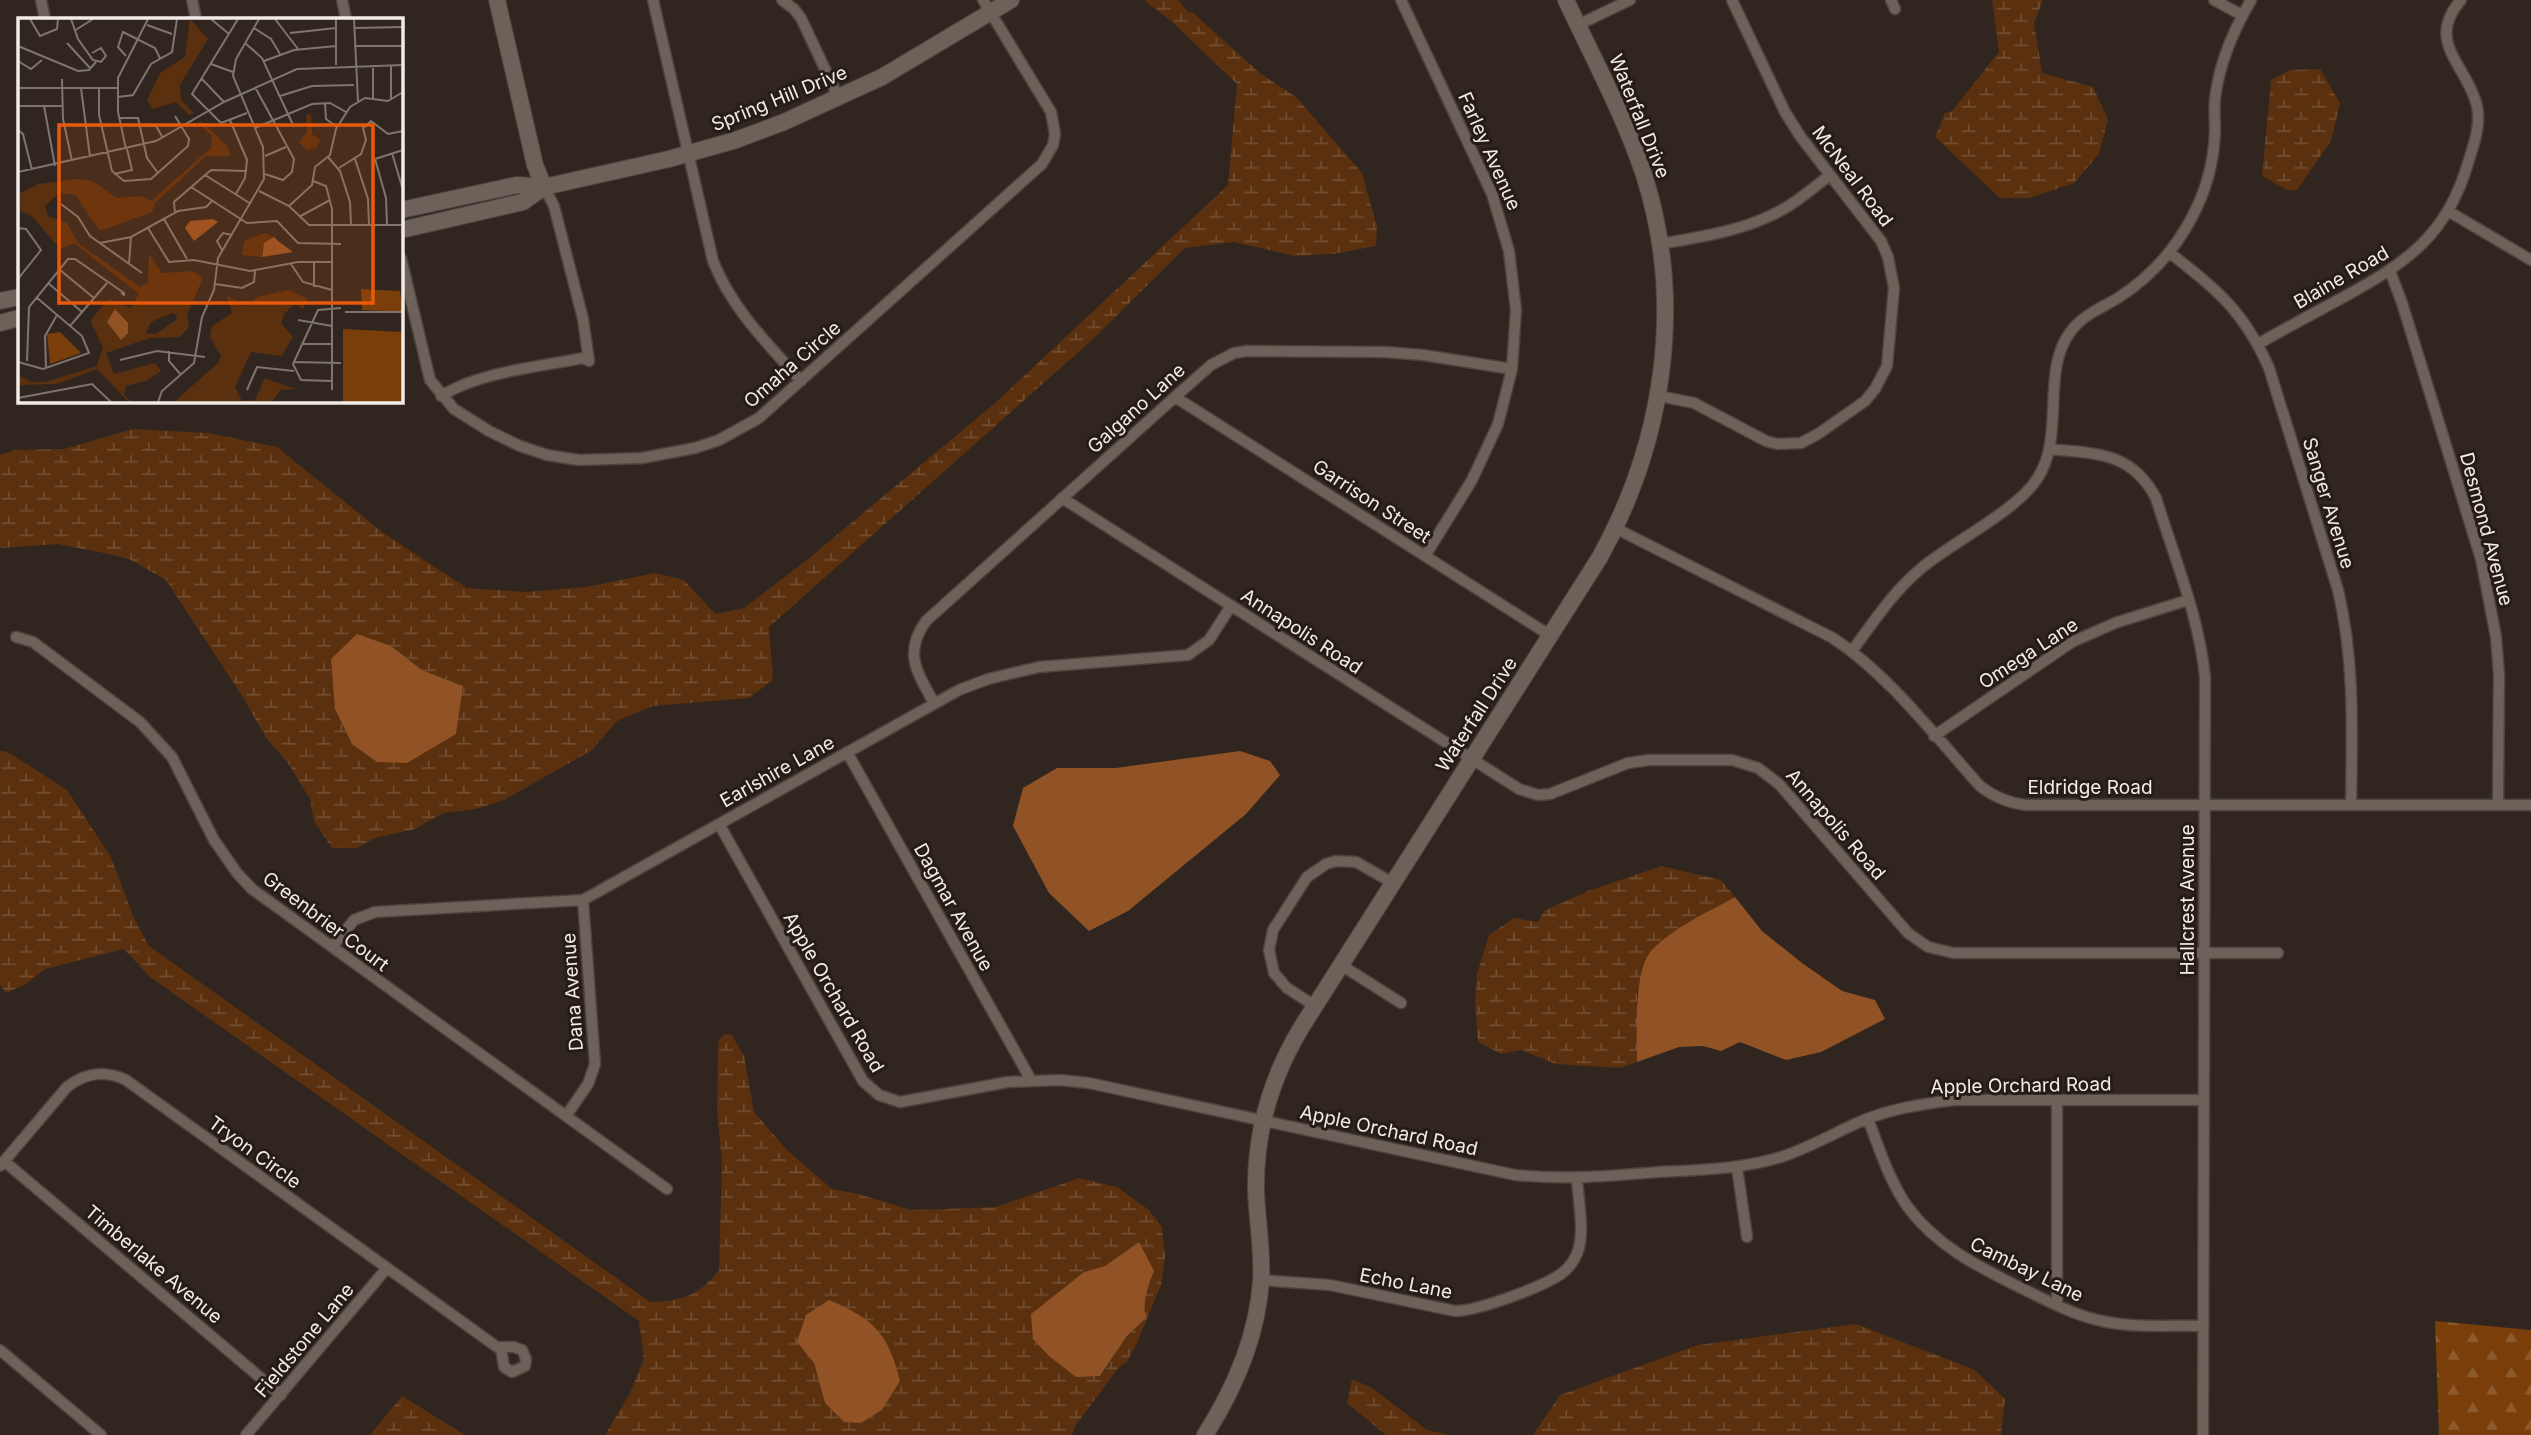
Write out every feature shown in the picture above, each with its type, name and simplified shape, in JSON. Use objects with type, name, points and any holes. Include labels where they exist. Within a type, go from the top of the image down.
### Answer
[{"type":"street","points":[[41,0],[46,18]]},
{"type":"street","points":[[192,0],[196,18]]},
{"type":"street","points":[[342,0],[346,18]]},
{"type":"street","points":[[441,396],[458,386],[495,376],[583,358],[589,361],[583,319],[554,206],[535,165],[497,0]]},
{"type":"street","points":[[782,0],[801,18],[839,99]]},
{"type":"street","name":"Spring Hill Drive","points":[[402,210],[517,185],[544,187],[688,155],[784,122],[882,77],[986,6],[1011,0]]},
{"type":"street","name":"Farley Avenue","points":[[1401,0],[1502,220],[1509,251],[1516,310],[1512,369],[1501,414],[1487,452],[1425,556]]},
{"type":"street","name":"Waterfall Drive","points":[[1205,1435],[1224,1406],[1247,1354],[1254,1329],[1261,1280],[1256,1179],[1262,1121],[1278,1070],[1315,1006],[1600,557],[1641,467],[1659,396],[1665,294],[1660,244],[1645,178],[1632,143],[1566,0]]},
{"type":"street","points":[[1578,25],[1630,0]]},
{"type":"street","name":"McNeal Road","points":[[1659,396],[1694,403],[1766,441],[1790,445],[1801,443],[1865,401],[1882,378],[1889,353],[1894,288],[1881,241],[1785,112],[1732,0]]},
{"type":"street","points":[[2214,0],[2242,15]]},
{"type":"street","points":[[1852,651],[1892,597],[1923,567],[2019,499],[2038,477],[2049,449],[2057,363],[2067,336],[2086,316],[2139,283],[2170,253],[2193,217],[2209,174],[2213,152],[2218,77],[2224,55],[2251,0]]},
{"type":"street","name":"Blaine Road","points":[[2259,344],[2390,271],[2423,243],[2448,211],[2463,182],[2479,120],[2473,94],[2447,46],[2448,23],[2461,0]]},
{"type":"street","points":[[655,1],[708,241],[720,278],[744,317],[801,381]]},
{"type":"street","name":"Omaha Circle","points":[[402,263],[424,364],[430,380],[454,409],[489,431],[520,446],[563,458],[612,460],[695,449],[719,440],[759,418],[1049,155],[1055,134],[1051,112],[986,6]]},
{"type":"street","points":[[1660,244],[1716,235],[1755,222],[1791,205],[1830,175]]},
{"type":"street","name":"Spring Hill Drive","points":[[402,230],[523,202],[544,187]]},
{"type":"street","points":[[2448,211],[2531,260]]},
{"type":"street","name":"Sanger Avenue","points":[[2170,253],[2232,305],[2259,344],[2269,368],[2338,590],[2345,621],[2352,685],[2351,805]]},
{"type":"street","name":"Desmond Avenue","points":[[2390,271],[2477,546],[2490,596],[2499,675],[2498,805]]},
{"type":"street","points":[[0,301],[18,297]]},
{"type":"street","points":[[0,323],[18,318]]},
{"type":"street","name":"Galgano Lane","points":[[934,703],[915,665],[914,648],[918,631],[926,621],[1211,365],[1247,351],[1387,352],[1512,369]]},
{"type":"street","name":"Garrison Street","points":[[1175,397],[1550,636]]},
{"type":"street","name":"Hallcrest Avenue","points":[[2049,449],[2111,457],[2133,468],[2141,476],[2155,498],[2198,631],[2205,677],[2203,1435]]},
{"type":"street","name":"Annapolis Road","points":[[1062,498],[1519,789],[1538,795],[1558,791],[1640,761],[1732,760],[1758,768],[1779,784],[1908,933],[1928,947],[1954,953],[2278,953]]},
{"type":"street","name":"Eldridge Road","points":[[1615,528],[1833,638],[1852,651],[1878,674],[1980,786],[1999,799],[2012,803],[2531,805]]},
{"type":"street","name":"Omega Lane","points":[[1934,736],[2072,642],[2115,623],[2188,600]]},
{"type":"street","name":"Earlshire Lane","points":[[331,947],[354,920],[375,912],[583,900],[934,703],[988,679],[1039,667],[1188,655],[1209,640],[1231,606]]},
{"type":"street","name":"Greenbrier Court","points":[[16,637],[33,642],[156,737],[183,776],[214,840],[237,873],[266,900],[667,1189]]},
{"type":"street","name":"Dagmar Avenue","points":[[847,752],[1031,1080]]},
{"type":"street","name":"Apple Orchard Road","points":[[719,824],[857,1069],[870,1089],[889,1100],[900,1102],[1031,1080],[1089,1083],[1515,1175],[1577,1178],[1737,1167],[1783,1156],[1868,1119],[1924,1104],[1955,1100],[2204,1100]]},
{"type":"street","points":[[1315,1006],[1287,989],[1274,973],[1269,950],[1273,930],[1307,877],[1326,864],[1336,861],[1356,862],[1393,883]]},
{"type":"street","name":"Dana Avenue","points":[[566,1116],[589,1084],[595,1064],[583,900]]},
{"type":"street","points":[[1341,965],[1401,1003]]},
{"type":"street","name":"Tryon Circle","points":[[2,1163],[76,1080],[97,1073],[116,1075],[138,1088],[501,1348]]},
{"type":"street","points":[[2057,1100],[2057,1305]]},
{"type":"street","name":"Cambay Lane","points":[[1868,1119],[1895,1186],[1906,1204],[1932,1235],[1969,1262],[2088,1318],[2131,1325],[2203,1325]]},
{"type":"street","name":"Timberlake Avenue","points":[[2,1163],[281,1395]]},
{"type":"street","points":[[1737,1167],[1747,1237]]},
{"type":"street","name":"Echo Lane","points":[[1261,1280],[1330,1285],[1455,1311],[1475,1309],[1551,1279],[1569,1266],[1580,1241],[1577,1178]]},
{"type":"street","name":"Fieldstone Lane","points":[[246,1435],[387,1268]]},
{"type":"street","points":[[0,1350],[101,1435]]},
{"type":"green space","points":[[1144,0],[1178,0],[1189,13],[1192,12],[1261,74],[1296,97],[1362,173],[1377,226],[1376,246],[1333,254],[1294,256],[1234,242],[1185,248],[1092,340],[769,627],[773,680],[749,698],[653,706],[617,721],[592,750],[504,800],[476,809],[443,813],[415,829],[375,838],[357,848],[332,848],[314,821],[310,799],[288,763],[266,738],[244,699],[166,580],[129,559],[58,544],[0,548],[0,455],[15,450],[64,449],[133,429],[208,433],[277,447],[382,532],[467,588],[526,592],[586,587],[655,573],[684,580],[715,614],[744,608],[808,559],[994,404],[1228,185],[1237,84],[1172,22]],"holes":[[[391,646],[422,670],[463,686],[352,744],[336,710],[331,659]]]},
{"type":"green space","points":[[1992,0],[2043,0],[2034,23],[2042,73],[2093,87],[2108,120],[2099,154],[2074,183],[2030,198],[2000,198],[1935,137],[1945,113],[1952,111],[1999,52]]},
{"type":"green space","points":[[2320,69],[2340,103],[2331,141],[2297,190],[2287,190],[2262,176],[2271,80],[2290,70]]},
{"type":"green space","points":[[0,751],[5,751],[67,790],[111,857],[133,916],[149,946],[650,1302],[689,1295],[704,1286],[719,1270],[722,1163],[717,1109],[718,1049],[719,1040],[725,1034],[731,1034],[744,1056],[754,1112],[787,1150],[832,1189],[859,1194],[911,1210],[996,1207],[1079,1178],[1117,1187],[1149,1210],[1162,1227],[1165,1257],[1161,1285],[1126,1363],[1119,1367],[1076,1425],[1072,1435],[605,1435],[630,1393],[644,1359],[639,1321],[150,977],[124,949],[45,969],[26,984],[6,993],[0,985]],"holes":[[[1138,1243],[1154,1271],[1145,1300],[1146,1318],[1127,1336],[1101,1376],[1031,1314],[1084,1272],[1105,1266]],[[814,1363],[900,1381],[882,1410],[861,1423],[825,1403]]]},
{"type":"green space","points":[[1662,866],[1721,880],[1735,897],[1680,928],[1637,991],[1637,1062],[1620,1068],[1556,1064],[1521,1050],[1501,1054],[1478,1042],[1475,1001],[1477,974],[1489,935],[1514,918],[1538,922],[1544,911],[1588,891]]},
{"type":"green space","points":[[2435,1321],[2531,1330],[2531,1435],[2439,1435]]},
{"type":"green space","points":[[1856,1324],[1975,1370],[2005,1399],[2001,1435],[1533,1435],[1560,1395],[1698,1345]]},
{"type":"green space","points":[[1352,1379],[1372,1388],[1427,1430],[1449,1435],[1386,1435],[1347,1403]]},
{"type":"green space","points":[[402,1396],[465,1435],[370,1435]]},
{"type":"shaded area","points":[[357,634],[391,646],[422,670],[463,686],[456,734],[407,763],[377,762],[352,744],[335,709],[331,659]]},
{"type":"shaded area","points":[[1240,751],[1270,761],[1280,775],[1246,814],[1128,911],[1089,931],[1049,893],[1013,826],[1023,788],[1057,768],[1116,768]]},
{"type":"shaded area","points":[[1735,897],[1762,931],[1842,991],[1875,1000],[1885,1019],[1821,1052],[1786,1060],[1740,1042],[1721,1051],[1703,1046],[1679,1047],[1637,1062],[1637,1003],[1646,959],[1670,934]]},
{"type":"shaded area","points":[[1139,1242],[1154,1271],[1145,1300],[1146,1318],[1127,1336],[1100,1376],[1076,1377],[1049,1356],[1033,1339],[1031,1314],[1084,1272],[1105,1266]]},
{"type":"shaded area","points":[[829,1300],[857,1314],[877,1330],[890,1351],[900,1381],[882,1410],[861,1423],[844,1422],[825,1403],[814,1363],[797,1342],[806,1315]]}]
